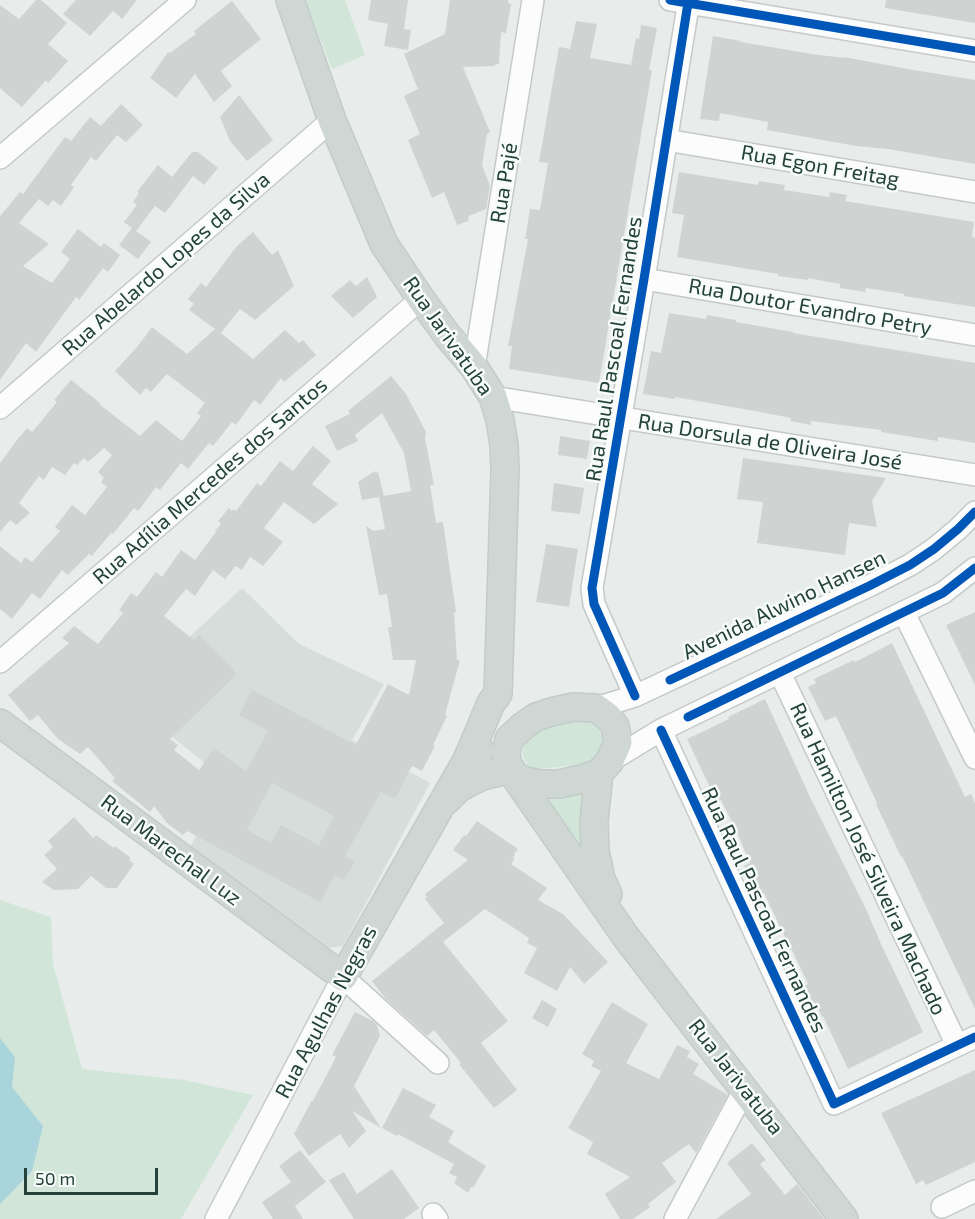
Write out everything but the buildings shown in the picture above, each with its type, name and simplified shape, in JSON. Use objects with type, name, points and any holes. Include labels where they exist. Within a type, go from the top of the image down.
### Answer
[{"type":"main road","name":"Rua Jarivatuba","points":[[290,0],[332,120],[384,244],[421,300],[474,367],[493,397],[500,420],[505,470],[493,703],[507,758],[626,937],[844,1219]]},
{"type":"main road","points":[[493,703],[517,701],[529,722],[551,712],[573,707],[596,708],[615,726],[618,742],[605,767],[582,779],[559,784],[539,784],[523,780],[507,758]]},
{"type":"main road","name":"Rua Agulhas Negras","points":[[343,977],[467,760],[493,703]]},
{"type":"main road","name":"Rua Agulhas Negras","points":[[440,807],[459,788],[483,776],[507,758],[529,722]]},
{"type":"main road","name":"Rua Marechal Luz","points":[[0,723],[343,977]]},
{"type":"main road","name":"Rua Agulhas Negras","points":[[467,760],[507,758]]},
{"type":"main road","name":"Rua Jarivatuba","points":[[605,767],[594,821],[595,851],[601,879],[626,937]]},
{"type":"street","points":[[0,158],[185,0]]},
{"type":"street","name":"Rua Pajé","points":[[474,367],[534,0]]},
{"type":"street","points":[[682,1],[975,51]]},
{"type":"street","name":"Rua Raul Pascoal Fernandes","points":[[635,696],[597,612],[592,588],[666,140],[682,1]]},
{"type":"street","name":"Rua Abelardo Lopes da Silva","points":[[0,408],[332,120]]},
{"type":"street","name":"Rua Egon Freitag","points":[[666,140],[975,192]]},
{"type":"street","name":"Rua Doutor Evandro Petry","points":[[644,279],[975,335]]},
{"type":"street","name":"Rua Adília Mercedes dos Santos","points":[[0,662],[421,300]]},
{"type":"street","name":"Rua Dorsula de Oliveira José","points":[[493,397],[975,475]]},
{"type":"street","name":"Avenida Alwino Hansen","points":[[596,708],[635,696],[910,565],[934,549],[975,512]]},
{"type":"street","points":[[943,593],[975,568]]},
{"type":"street","points":[[605,767],[661,730],[975,578]]},
{"type":"street","points":[[904,613],[975,758]]},
{"type":"street","name":"Rua Hamilton José Silveira Machado","points":[[780,673],[966,1041]]},
{"type":"street","name":"Rua Raul Pascoal Fernandes","points":[[661,730],[834,1104],[966,1041]]},
{"type":"street","points":[[343,977],[438,1063]]},
{"type":"street","name":"Rua Agulhas Negras","points":[[216,1219],[343,977]]},
{"type":"street","points":[[675,1219],[745,1089]]},
{"type":"street","points":[[942,1207],[975,1191]]},
{"type":"shaded area","points":[[242,588],[299,644],[384,684],[352,740],[430,783],[343,946],[329,948],[190,847],[227,781],[124,698]]},
{"type":"green space","points":[[305,0],[345,0],[365,55],[332,69]]},
{"type":"green space","points":[[590,719],[596,724],[603,737],[604,745],[598,760],[581,765],[537,769],[530,768],[526,763],[522,753],[523,745],[529,739],[558,721]]},
{"type":"green space","points":[[587,786],[591,866],[544,800]]},
{"type":"green space","points":[[0,900],[51,917],[53,964],[82,1069],[184,1080],[253,1095],[181,1219],[0,1219]]},
{"type":"water","points":[[0,1038],[15,1057],[12,1087],[43,1126],[32,1171],[0,1204]]},
{"type":"cycle path","points":[[670,0],[975,51]]},
{"type":"cycle path","points":[[635,696],[594,604],[592,588],[688,3]]},
{"type":"cycle path","points":[[670,680],[910,565],[934,549],[975,512]]},
{"type":"cycle path","points":[[688,717],[943,593],[975,568]]},
{"type":"cycle path","points":[[661,730],[834,1104],[975,1037]]}]
